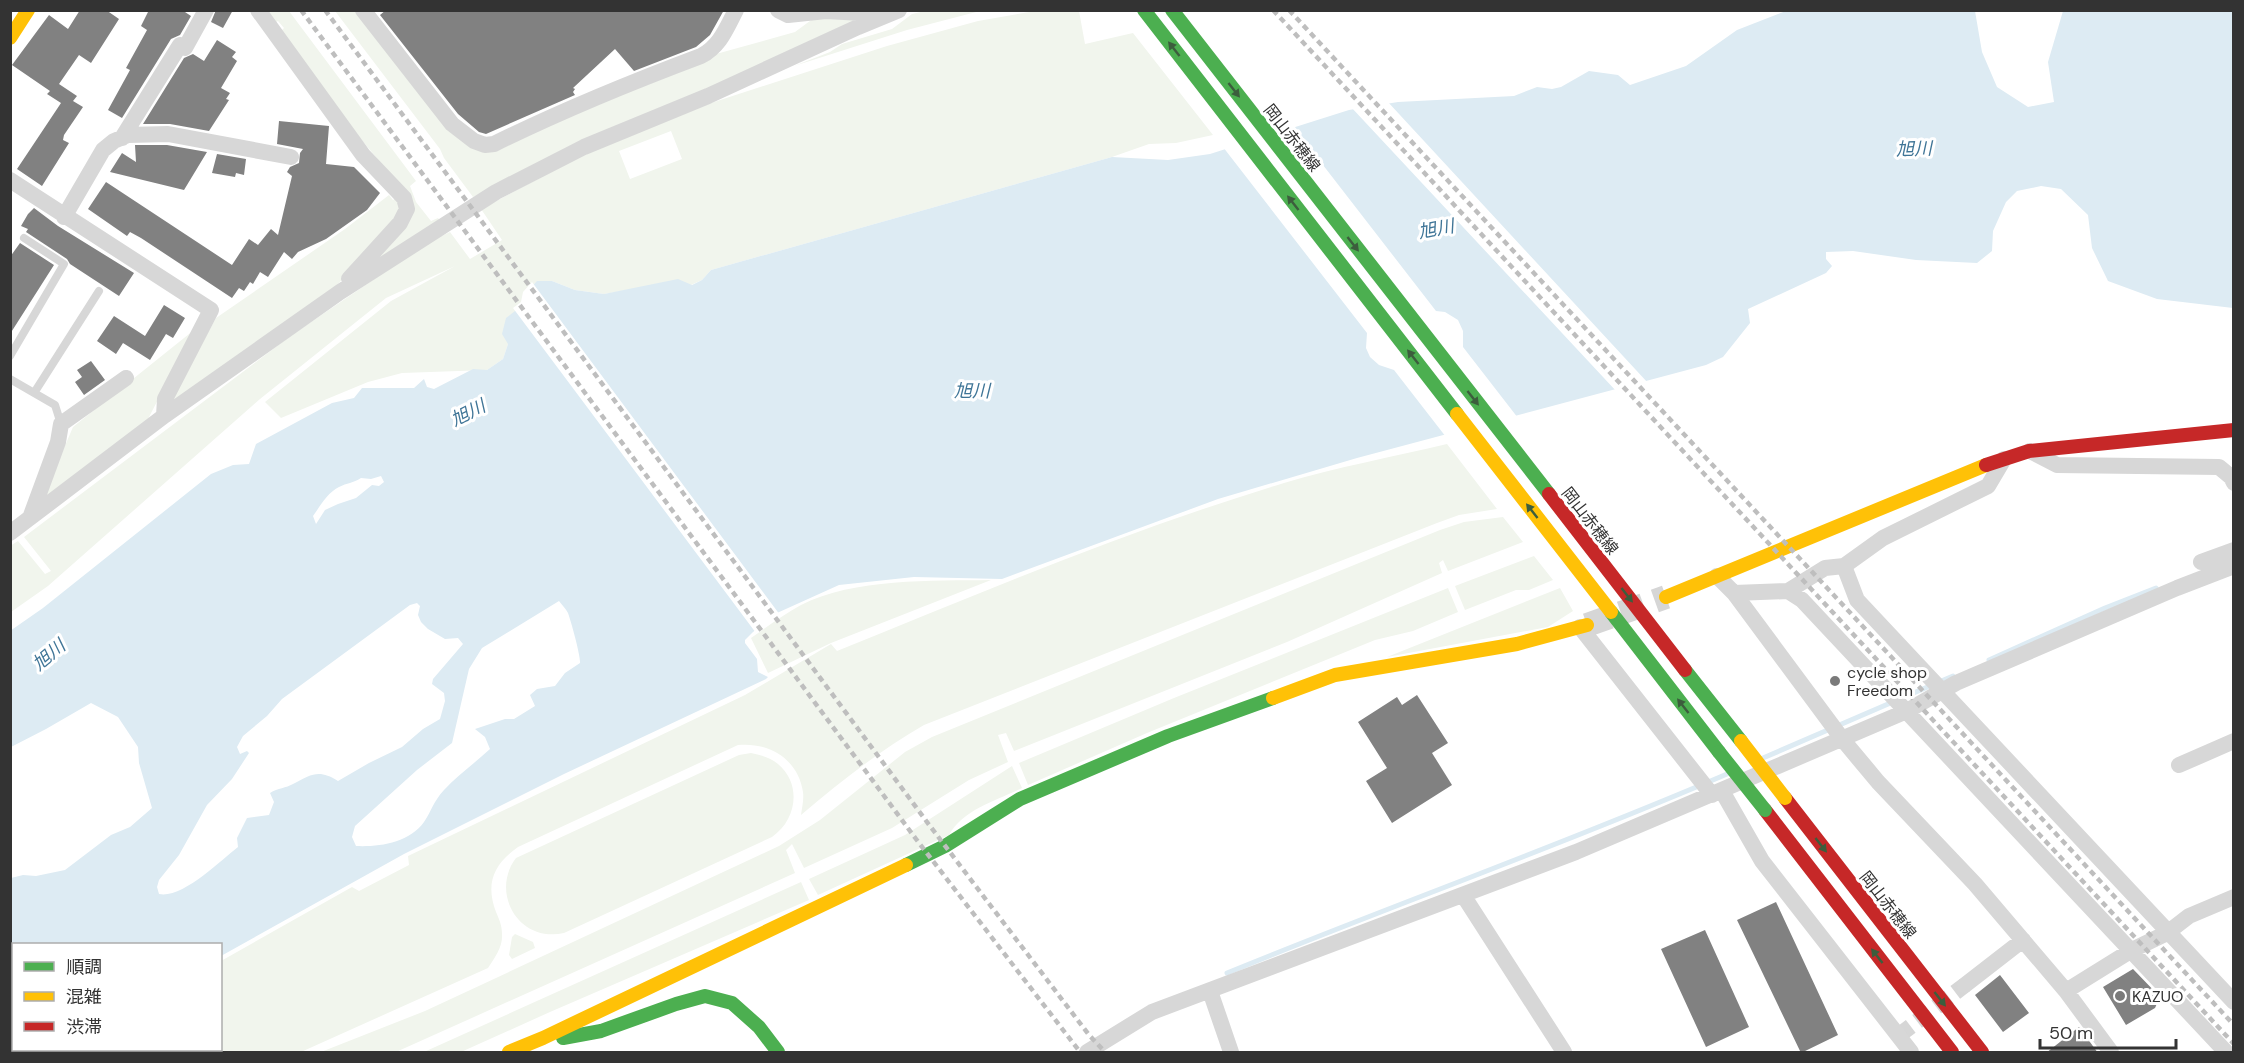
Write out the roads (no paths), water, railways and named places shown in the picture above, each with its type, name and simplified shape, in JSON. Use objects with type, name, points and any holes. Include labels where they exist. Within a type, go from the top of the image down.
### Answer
[{"type":"main road","points":[[10,38],[28,10]]},
{"type":"main road","points":[[1144,10],[1952,1053]]},
{"type":"main road","name":"岡山赤穂線","points":[[1172,10],[1982,1053]]},
{"type":"main road","points":[[1665,597],[2004,459],[2029,451],[2234,430]]},
{"type":"main road","points":[[509,1053],[936,850],[1020,799],[1168,736],[1335,675],[1517,644],[1583,626]]},
{"type":"main road","points":[[543,1038],[568,1038],[601,1031],[705,996],[732,1003],[745,1013],[759,1027],[778,1053]]},
{"type":"street","points":[[122,138],[180,45],[185,48],[206,10]]},
{"type":"street","points":[[258,10],[363,154],[400,193],[407,204],[405,215],[400,223],[352,275],[340,292]]},
{"type":"street","points":[[363,10],[452,124],[474,141],[485,145],[494,144],[622,85],[701,56],[711,50],[721,39],[736,10]]},
{"type":"street","points":[[778,10],[788,15],[826,11],[862,14],[869,10]]},
{"type":"street","points":[[10,532],[164,416],[340,292],[496,192],[584,147],[708,96],[899,10]]},
{"type":"street","points":[[64,217],[103,150],[122,138],[140,134],[168,134],[291,157]]},
{"type":"street","points":[[10,180],[211,310],[165,399],[164,416]]},
{"type":"street","points":[[30,518],[58,442],[61,424],[126,378]]},
{"type":"street","points":[[2029,451],[2057,465],[2219,466],[2234,483]]},
{"type":"street","points":[[1734,593],[1788,591],[1825,568],[1844,566],[1883,538],[1988,486],[2004,459]]},
{"type":"street","points":[[2201,562],[2234,550]]},
{"type":"street","points":[[1844,566],[1857,600],[2234,1002]]},
{"type":"street","points":[[1087,1053],[1152,1012],[1576,852],[1937,686],[1967,678],[2234,566]]},
{"type":"street","points":[[1717,576],[1734,593],[1836,731],[1886,790],[2023,940],[2066,991],[2111,1053]]},
{"type":"street","points":[[1788,591],[1802,600],[2226,1053]]},
{"type":"street","points":[[1583,626],[1911,1053]]},
{"type":"street","points":[[2179,765],[2234,741]]},
{"type":"street","points":[[1463,895],[1564,1053]]},
{"type":"street","points":[[2066,991],[2132,950],[2167,933],[2189,916],[2234,897]]},
{"type":"street","points":[[1965,985],[2023,940]]},
{"type":"street","points":[[1210,991],[1232,1053]]},
{"type":"lane","points":[[10,356],[64,264],[24,238]]},
{"type":"lane","points":[[34,393],[99,291]]},
{"type":"lane","points":[[10,379],[55,405],[61,424]]},
{"type":"water","name":"旭川","points":[[1786,11],[1975,11],[1982,52],[1997,87],[2028,107],[2054,102],[2048,62],[2063,11],[2233,11],[2233,308],[2157,299],[2108,281],[2092,248],[2088,215],[2061,189],[2041,186],[2017,191],[2006,202],[1993,231],[1992,251],[1977,263],[1916,260],[1853,251],[1826,252],[1826,259],[1832,266],[1826,273],[1748,309],[1750,323],[1723,357],[1706,365],[1357,458],[1218,499],[1002,579],[914,577],[839,585],[777,613],[745,640],[757,659],[758,672],[768,677],[766,679],[564,774],[404,854],[222,955],[222,943],[12,943],[12,1051],[58,1051],[11,1052],[11,878],[65,870],[111,835],[130,827],[152,808],[139,763],[138,747],[118,717],[91,703],[11,747],[10,631],[43,608],[211,474],[233,465],[249,464],[256,444],[332,403],[354,398],[362,388],[414,388],[424,379],[427,387],[434,389],[473,369],[487,370],[503,359],[508,344],[502,334],[506,318],[524,304],[526,293],[537,281],[552,281],[575,290],[604,294],[678,279],[692,285],[702,280],[711,270],[1112,157],[1168,160],[1210,154],[1349,110],[1398,102],[1514,96],[1537,87],[1552,89],[1561,87],[1589,71],[1618,75],[1630,85],[1686,66],[1737,30]],"holes":[[[381,476],[384,482],[379,486],[372,485],[356,498],[325,510],[316,524],[313,516],[324,500],[335,490],[361,478],[371,479]],[[559,601],[568,613],[580,663],[565,673],[555,686],[537,689],[530,695],[535,706],[514,719],[505,719],[475,729],[485,737],[490,749],[444,790],[418,829],[393,842],[374,846],[356,846],[352,837],[355,826],[417,770],[452,743],[469,669],[482,648]],[[417,603],[420,606],[418,615],[428,629],[445,639],[458,638],[463,644],[433,679],[432,684],[444,693],[445,701],[440,719],[423,729],[402,747],[338,781],[326,775],[316,774],[270,793],[274,802],[269,815],[247,818],[237,838],[238,847],[179,891],[159,894],[157,887],[159,880],[179,855],[207,805],[232,779],[249,753],[247,751],[240,754],[237,747],[243,736],[267,716],[282,699],[410,605]]]},
{"type":"waterway","points":[[1989,660],[2105,608],[2156,588]]},
{"type":"waterway","points":[[1763,758],[1953,676]]},
{"type":"waterway","points":[[1227,973],[1727,774]]},
{"type":"tunnel","points":[[1587,625],[1666,597]]},
{"type":"tunnel","points":[[1898,1036],[1965,985]]},
{"type":"railway","points":[[301,10],[916,839],[1080,1052]]},
{"type":"railway","points":[[325,10],[930,826],[1089,1035],[1105,1052]]},
{"type":"railway","points":[[1273,10],[2234,1044]]},
{"type":"railway","points":[[1289,10],[2234,1025]]},
{"type":"place","name":"cycle shop Freedom","points":[[1835,681]]},
{"type":"place","name":"KAZUO","points":[[2120,996]]}]
